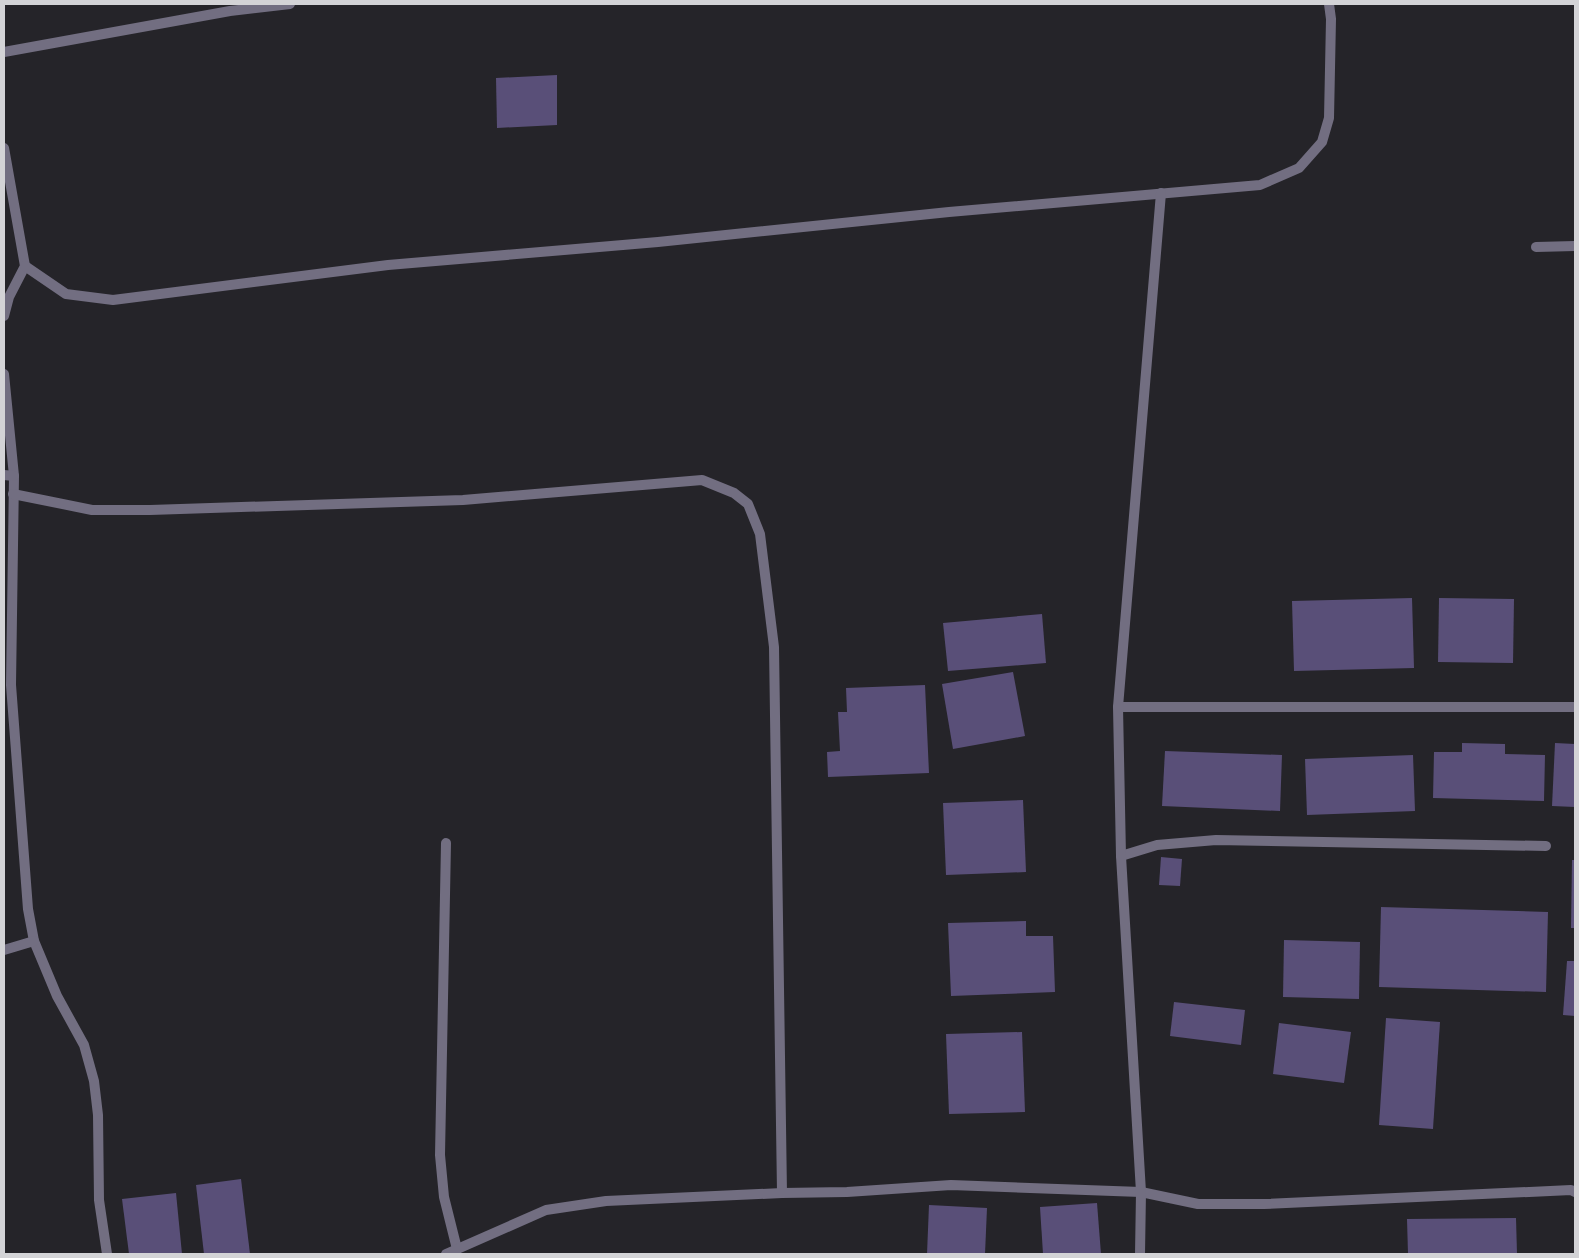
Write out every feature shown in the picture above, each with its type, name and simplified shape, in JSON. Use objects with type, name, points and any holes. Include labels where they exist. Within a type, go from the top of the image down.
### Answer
[{"type":"street","points":[[4,52],[230,11],[290,4]]},
{"type":"street","points":[[25,266],[66,294],[113,300],[388,265],[658,242],[949,212],[1260,185],[1299,168],[1322,142],[1329,118],[1331,19],[1328,4]]},
{"type":"street","points":[[4,148],[25,266],[9,297],[4,316]]},
{"type":"street","points":[[1140,1254],[1141,1192],[1121,856],[1118,707],[1161,193]]},
{"type":"street","points":[[1536,247],[1575,246]]},
{"type":"street","points":[[4,374],[9,475],[13,494],[11,685],[28,909],[34,941],[56,996],[84,1045],[94,1081],[98,1115],[99,1200],[107,1254]]},
{"type":"street","points":[[13,494],[92,510],[150,510],[463,500],[702,480],[734,493],[748,504],[760,534],[774,647],[782,1193]]},
{"type":"street","points":[[1118,707],[1575,707]]},
{"type":"street","points":[[1121,856],[1158,845],[1216,840],[1546,846]]},
{"type":"street","points":[[446,843],[440,1155],[444,1197],[457,1249]]},
{"type":"street","points":[[4,950],[34,941]]},
{"type":"street","points":[[446,1254],[546,1210],[606,1201],[847,1192],[951,1185],[1141,1192],[1198,1204],[1264,1204],[1571,1190],[1575,1192]]},
{"type":"building","points":[[557,75],[557,125],[497,128],[496,78]]},
{"type":"building","points":[[1412,598],[1414,668],[1294,671],[1292,601]]},
{"type":"building","points":[[1439,598],[1514,599],[1513,663],[1438,662]]},
{"type":"building","points":[[1042,614],[1046,663],[948,671],[943,623]]},
{"type":"building","points":[[1013,672],[1025,736],[953,749],[942,684]]},
{"type":"building","points":[[925,685],[929,773],[828,777],[827,752],[840,751],[838,712],[847,712],[846,688]]},
{"type":"building","points":[[1462,743],[1505,744],[1505,754],[1545,755],[1544,801],[1433,798],[1434,752],[1462,752]]},
{"type":"building","points":[[1555,743],[1575,744],[1575,807],[1552,806]]},
{"type":"building","points":[[1165,751],[1282,755],[1280,811],[1162,806]]},
{"type":"building","points":[[1413,755],[1415,811],[1307,815],[1305,759]]},
{"type":"building","points":[[1023,800],[1026,872],[946,875],[943,803]]},
{"type":"building","points":[[1161,857],[1182,859],[1180,886],[1159,885]]},
{"type":"building","points":[[1572,860],[1575,860],[1575,928],[1571,928]]},
{"type":"building","points":[[1381,907],[1548,912],[1546,992],[1379,987]]},
{"type":"building","points":[[1026,921],[1026,936],[1053,936],[1055,992],[951,996],[948,923]]},
{"type":"building","points":[[1284,940],[1360,942],[1359,999],[1283,997]]},
{"type":"building","points":[[1567,961],[1575,961],[1575,1016],[1563,1015]]},
{"type":"building","points":[[1174,1002],[1245,1010],[1241,1045],[1170,1036]]},
{"type":"building","points":[[1386,1018],[1440,1022],[1433,1129],[1379,1125]]},
{"type":"building","points":[[1279,1023],[1351,1032],[1344,1083],[1273,1074]]},
{"type":"building","points":[[1022,1032],[1025,1112],[949,1114],[946,1034]]},
{"type":"building","points":[[241,1179],[250,1254],[204,1254],[196,1185]]},
{"type":"building","points":[[176,1193],[182,1254],[129,1254],[122,1199]]},
{"type":"building","points":[[1097,1203],[1101,1254],[1043,1254],[1040,1207]]},
{"type":"building","points":[[929,1205],[987,1208],[985,1254],[927,1254]]},
{"type":"building","points":[[1516,1218],[1517,1254],[1408,1254],[1407,1219]]}]
